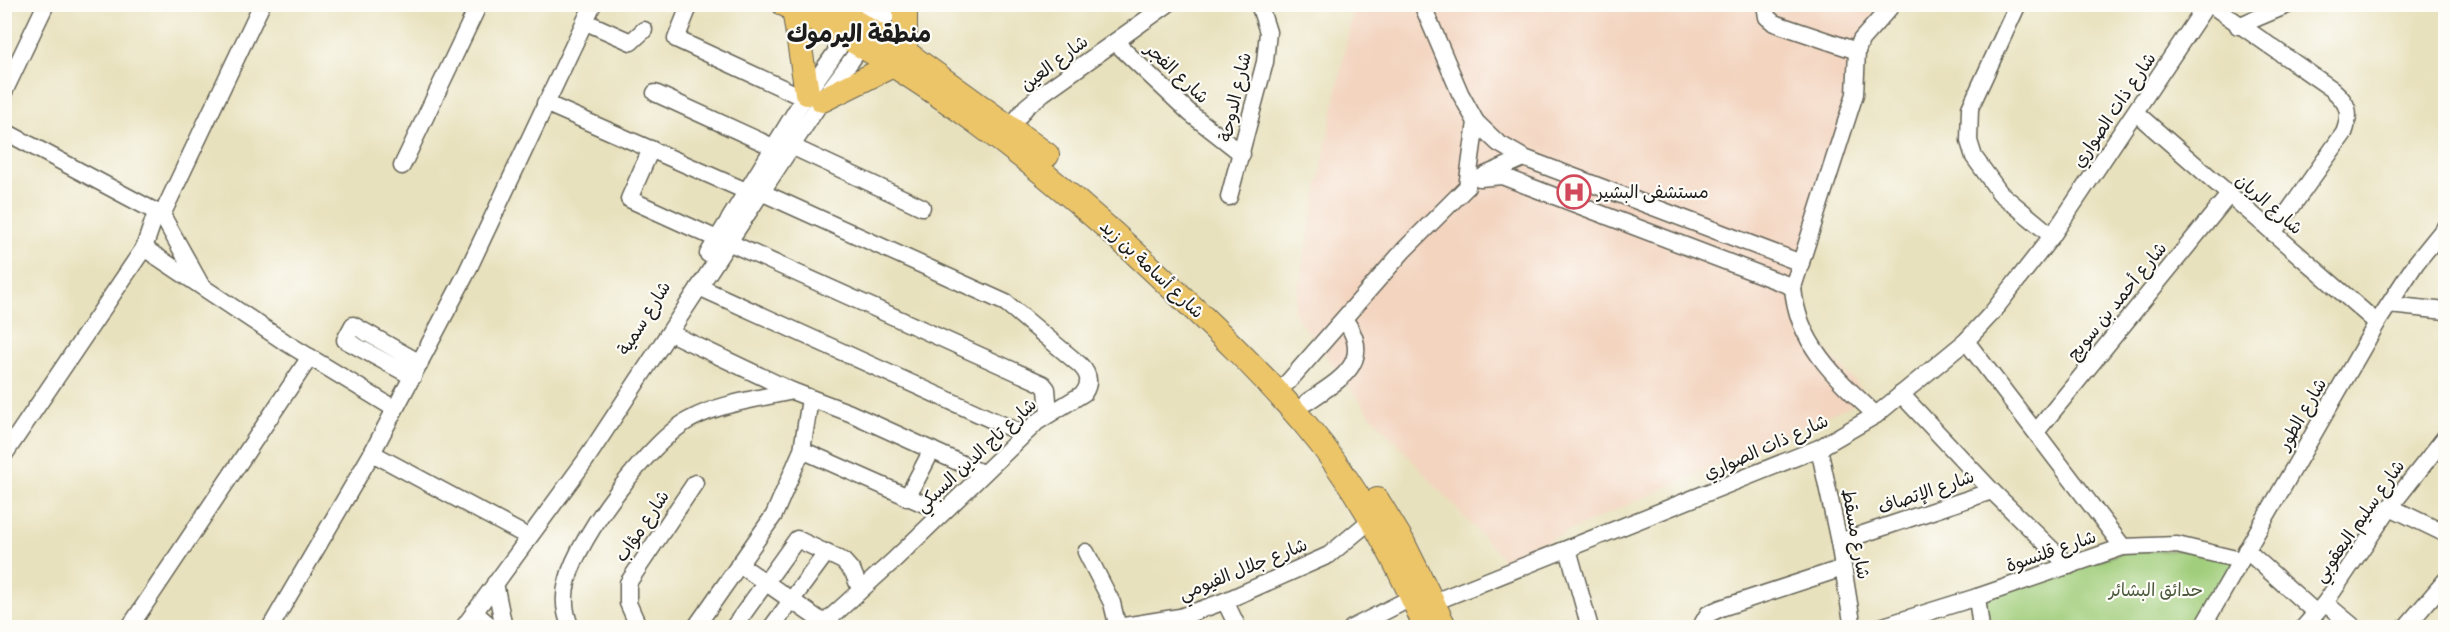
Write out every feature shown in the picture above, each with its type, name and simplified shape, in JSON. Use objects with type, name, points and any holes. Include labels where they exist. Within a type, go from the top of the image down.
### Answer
[{"type":"highway","name":"شارع أسامة بن زيد","points":[[825,4],[859,35]]},
{"type":"highway","points":[[789,7],[811,97],[898,59],[905,4]]},
{"type":"highway","name":"شارع أسامة بن زيد","points":[[789,7],[859,35],[898,59],[1084,185],[1160,254],[1307,402],[1377,499],[1402,541],[1424,599],[1426,627]]},
{"type":"highway","name":"شارع أسامة بن زيد","points":[[1006,133],[1268,381],[1320,444],[1444,627]]},
{"type":"street","points":[[4,92],[46,4]]},
{"type":"street","points":[[4,455],[144,248],[262,4]]},
{"type":"street","points":[[402,166],[479,4]]},
{"type":"street","points":[[270,627],[372,453],[469,269],[593,4]]},
{"type":"street","points":[[690,4],[676,39],[811,97]]},
{"type":"street","points":[[859,35],[877,4]]},
{"type":"street","points":[[859,35],[897,4]]},
{"type":"street","name":"شارع العين","points":[[1006,133],[1043,93],[1168,4]]},
{"type":"street","name":"شارع الدوحة","points":[[1229,197],[1265,62],[1268,32],[1259,4]]},
{"type":"street","points":[[1422,4],[1460,93],[1476,122],[1498,143],[1524,158],[1801,263]]},
{"type":"street","points":[[1765,4],[1767,17],[1774,23],[1857,51]]},
{"type":"street","points":[[1876,415],[1814,351],[1796,314],[1793,287],[1855,94],[1857,51],[1861,40],[1893,4]]},
{"type":"street","points":[[2018,4],[1970,108],[1969,141],[1974,157],[2000,193],[2052,236]]},
{"type":"street","points":[[2209,4],[2332,89],[2344,100],[2349,109],[2349,118],[2344,133],[2272,233]]},
{"type":"street","name":"شارع ذات الصواري","points":[[1352,627],[1424,599],[1568,549],[1819,448],[1876,415],[1966,340],[2015,286],[2052,236],[2209,4]]},
{"type":"street","points":[[2238,26],[2290,4]]},
{"type":"street","points":[[586,22],[631,42],[644,30]]},
{"type":"street","name":"شارع سمية","points":[[754,191],[773,147],[859,35]]},
{"type":"street","name":"شارع الفجر","points":[[1115,42],[1191,114],[1242,154]]},
{"type":"street","points":[[655,93],[773,147]]},
{"type":"street","name":"شارع سمية","points":[[452,627],[590,438],[754,191],[791,146],[811,97]]},
{"type":"street","points":[[545,103],[754,191]]},
{"type":"street","name":"شارع الريان","points":[[2136,113],[2377,323]]},
{"type":"street","points":[[1474,182],[1476,122]]},
{"type":"street","points":[[4,131],[159,214],[203,289]]},
{"type":"street","points":[[791,146],[922,207]]},
{"type":"street","points":[[651,149],[629,200],[1043,384],[1047,389],[1049,413]]},
{"type":"street","points":[[1288,382],[1404,250],[1474,182],[1497,168],[1524,158]]},
{"type":"street","points":[[1474,182],[1502,176],[1793,287]]},
{"type":"street","name":"شارع تاج الدين السبكي","points":[[754,191],[1010,305],[1087,373],[1088,387],[1084,393],[1049,413],[1023,434],[821,625]]},
{"type":"street","name":"شارع أحمد بن سويج","points":[[2036,432],[2229,196]]},
{"type":"street","name":"شارع الطور","points":[[2202,627],[2377,323],[2432,240],[2445,226]]},
{"type":"street","name":"شارع سمية","points":[[463,627],[585,461],[699,287],[723,240]]},
{"type":"street","points":[[144,248],[203,289],[395,409]]},
{"type":"street","points":[[699,287],[1023,434]]},
{"type":"street","points":[[2389,305],[2445,311]]},
{"type":"street","points":[[1307,402],[1350,371],[1355,360],[1356,342],[1344,319]]},
{"type":"street","points":[[670,333],[792,391],[850,413],[981,473]]},
{"type":"street","points":[[1966,340],[2123,547]]},
{"type":"street","points":[[129,627],[310,357]]},
{"type":"street","points":[[571,627],[566,617],[564,601],[567,580],[580,547],[653,447],[690,418],[716,408],[792,391]]},
{"type":"street","points":[[1901,394],[1992,491]]},
{"type":"street","points":[[695,627],[774,515],[802,450],[810,399]]},
{"type":"street","name":"شارع سليم اليعقوبي","points":[[2303,627],[2321,608],[2390,507],[2445,436]]},
{"type":"street","name":"شارع مسقط","points":[[1819,448],[1839,542],[1853,627]]},
{"type":"street","points":[[802,450],[942,512]]},
{"type":"street","points":[[907,498],[932,450]]},
{"type":"street","points":[[372,453],[520,533]]},
{"type":"street","name":"شارع مؤاب","points":[[639,627],[628,603],[628,583],[695,483]]},
{"type":"street","name":"شارع الإتصاف","points":[[1839,542],[1992,491],[2069,566]]},
{"type":"street","points":[[2390,507],[2445,534]]},
{"type":"street","name":"شارع جلال الفيومي","points":[[1118,627],[1180,617],[1226,601],[1329,555],[1371,520]]},
{"type":"street","points":[[733,627],[797,539],[827,552],[849,566],[860,590]]},
{"type":"street","name":"شارع قلنسوة","points":[[1877,627],[1977,597],[2123,547],[2176,545],[2243,555]]},
{"type":"street","points":[[1568,549],[1590,627]]},
{"type":"street","points":[[771,627],[827,552]]},
{"type":"street","points":[[1086,552],[1112,603],[1118,627]]},
{"type":"street","points":[[2243,555],[2321,608],[2355,627]]},
{"type":"street","points":[[739,564],[791,600],[821,625]]},
{"type":"street","points":[[1700,627],[1708,614],[1721,608],[1843,568]]},
{"type":"street","points":[[2405,627],[2445,580]]},
{"type":"street","points":[[495,584],[504,627]]},
{"type":"street","points":[[1977,597],[1981,627]]},
{"type":"street","points":[[1226,601],[1238,627]]},
{"type":"street","points":[[474,612],[493,627]]},
{"type":"shaded area","name":"مستشفى البشير","points":[[1354,5],[1900,5],[1865,42],[1858,99],[1802,298],[1812,335],[1869,397],[1504,560],[1369,413],[1293,312]]},
{"type":"green space","name":"حدائق البشائر","points":[[2179,550],[2241,556],[2202,627],[1974,627],[1971,598],[2125,552]]},
{"type":"place","name":"مستشفى البشير","points":[[1574,192]]},
{"type":"district","name":"منطقة اليرموك","points":[[859,34]]}]
